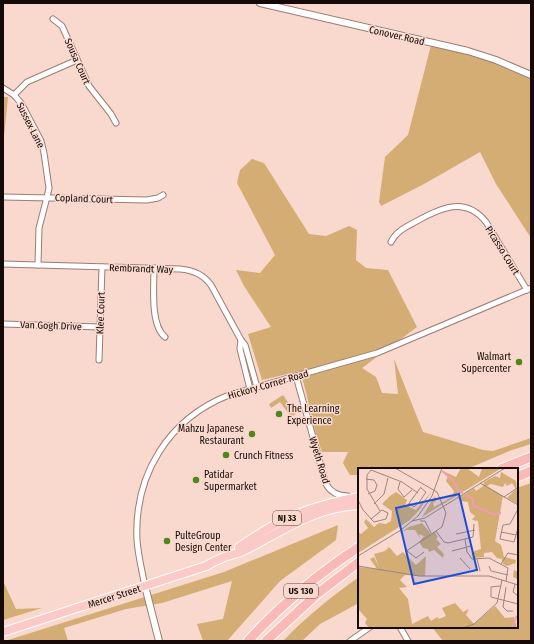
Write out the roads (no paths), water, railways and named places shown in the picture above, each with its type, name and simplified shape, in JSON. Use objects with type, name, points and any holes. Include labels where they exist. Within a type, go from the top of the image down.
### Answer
[{"type":"highway","points":[[503,468],[531,456]]},
{"type":"highway","points":[[518,477],[531,471]]},
{"type":"highway","name":"US 130","points":[[248,641],[301,591],[358,547]]},
{"type":"highway","name":"US 130","points":[[266,641],[311,599],[358,563]]},
{"type":"main road","name":"Mercer Street","points":[[223,558],[280,521],[322,505],[358,497]]},
{"type":"main road","name":"Mercer Street","points":[[3,632],[206,566],[242,551],[308,516],[331,509],[358,505]]},
{"type":"street","name":"Conover Road","points":[[260,3],[468,51],[496,60],[531,75]]},
{"type":"street","name":"Sousa Court","points":[[53,19],[62,26],[89,86],[111,114],[116,123]]},
{"type":"street","points":[[14,95],[27,82],[77,60]]},
{"type":"street","name":"Sussex Lane","points":[[3,88],[14,95],[21,103],[42,145],[45,157],[48,184],[47,197],[39,228],[38,265]]},
{"type":"street","name":"Copland Court","points":[[3,196],[148,200],[158,198],[163,195]]},
{"type":"street","name":"Picasso Court","points":[[391,242],[393,236],[399,231],[439,209],[452,207],[465,208],[476,213],[486,222],[529,289]]},
{"type":"street","name":"Rembrandt Way","points":[[3,264],[154,268],[190,270],[196,272],[206,279],[211,285],[241,340],[246,346],[257,387]]},
{"type":"street","name":"Klee Court","points":[[99,360],[102,267]]},
{"type":"street","points":[[154,268],[153,298],[156,320],[159,330],[164,337]]},
{"type":"street","name":"Hickory Corner Road","points":[[159,641],[145,586],[137,542],[137,522],[142,491],[149,469],[169,438],[182,424],[197,412],[218,400],[250,389],[348,362],[384,350],[529,289]]},
{"type":"street","name":"Van Gogh Drive","points":[[3,324],[100,327]]},
{"type":"street","name":"Rembrandt Way","points":[[241,340],[240,349],[250,389]]},
{"type":"street","name":"Wyeth Road","points":[[296,376],[326,484],[331,491],[337,495],[358,497]]},
{"type":"street","points":[[350,641],[369,628]]},
{"type":"street","points":[[401,628],[408,641]]},
{"type":"place","name":"Walmart Supercenter","points":[[519,362]]},
{"type":"place","name":"The Learning Experience","points":[[279,414]]},
{"type":"place","name":"Mahzu Japanese Restaurant","points":[[252,434]]},
{"type":"place","name":"Crunch Fitness","points":[[226,455]]},
{"type":"place","name":"Patidar Supermarket","points":[[196,480]]},
{"type":"place","name":"PulteGroup Design Center","points":[[167,541]]}]
